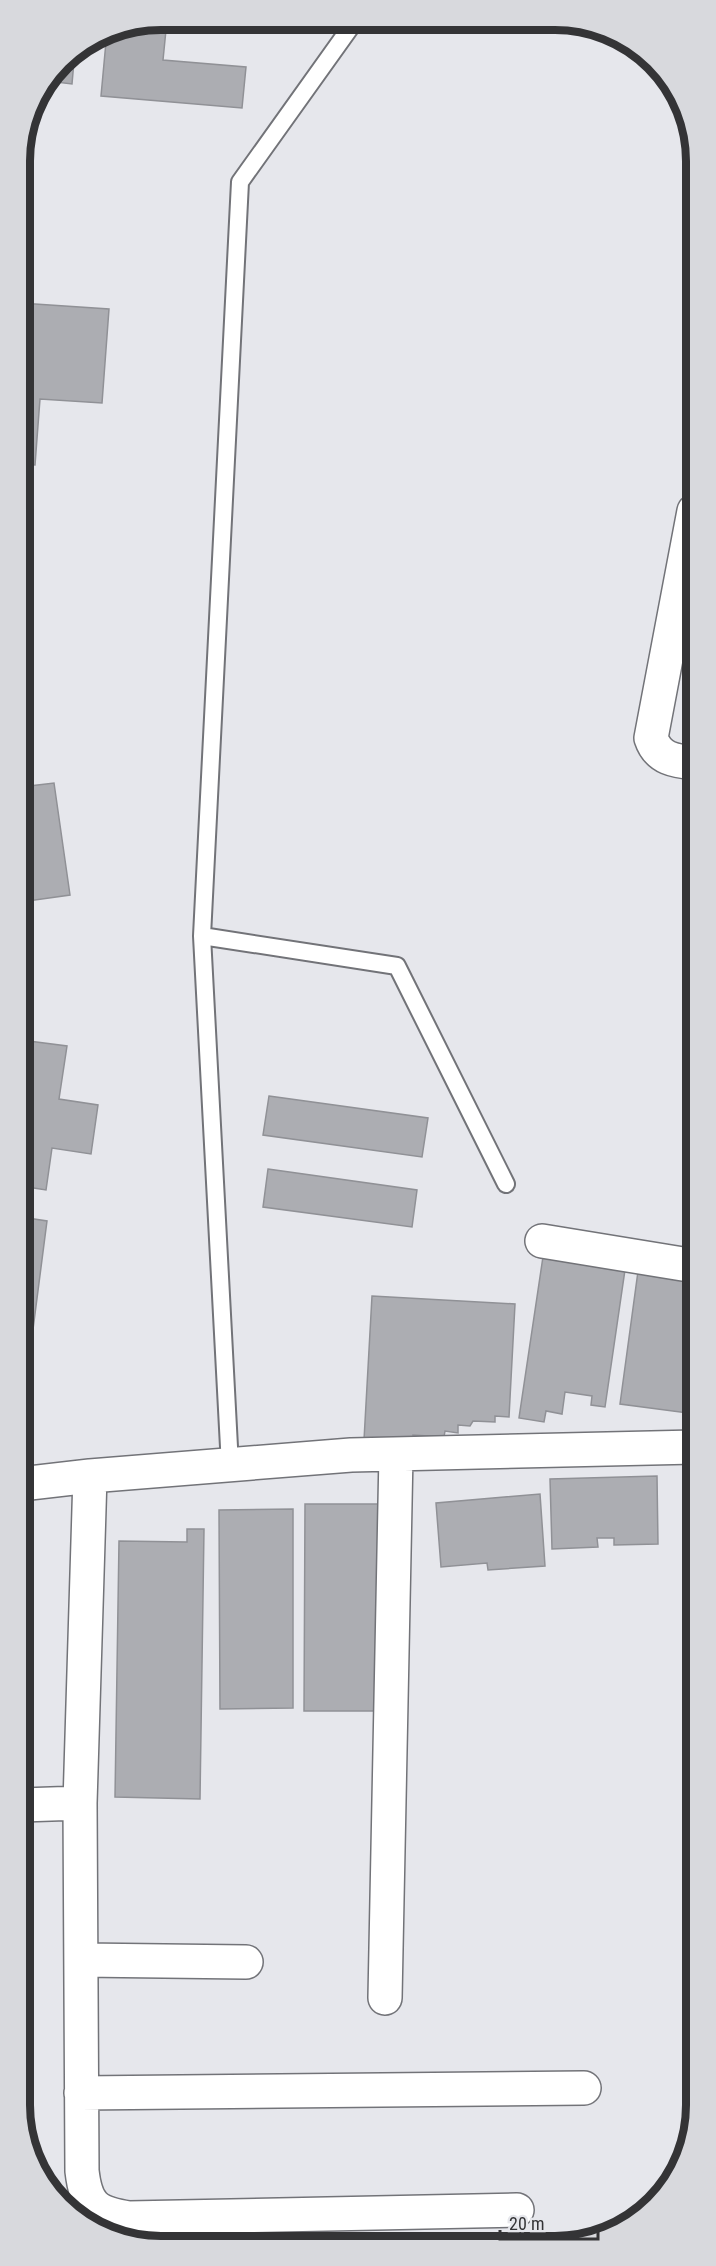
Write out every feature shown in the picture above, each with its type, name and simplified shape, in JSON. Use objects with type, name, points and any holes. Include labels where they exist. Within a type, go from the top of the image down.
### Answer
[{"type":"street","points":[[686,553],[651,738],[654,747],[662,756],[686,762]]},
{"type":"street","points":[[542,1241],[686,1265]]},
{"type":"street","points":[[30,1483],[351,1455],[686,1447]]},
{"type":"street","points":[[385,1998],[396,1454]]},
{"type":"street","points":[[90,1476],[80,1803],[81,2171],[84,2193],[95,2206],[109,2215],[129,2218],[518,2210]]},
{"type":"street","points":[[30,1804],[80,1803]]},
{"type":"street","points":[[82,1960],[246,1962]]},
{"type":"street","points":[[81,2093],[584,2088]]},
{"type":"lane","points":[[230,1467],[202,936],[240,182],[349,30]]},
{"type":"lane","points":[[202,936],[397,966],[506,1185]]},
{"type":"building","points":[[166,30],[163,60],[246,67],[242,108],[101,96],[106,43],[136,33]]},
{"type":"building","points":[[74,63],[72,84],[56,82]]},
{"type":"building","points":[[30,304],[109,309],[102,403],[40,399],[35,465],[30,465]]},
{"type":"building","points":[[54,783],[70,895],[30,901],[30,786]]},
{"type":"building","points":[[30,1041],[67,1046],[59,1099],[98,1105],[91,1154],[52,1148],[46,1190],[30,1187]]},
{"type":"building","points":[[269,1096],[428,1118],[422,1157],[263,1135]]},
{"type":"building","points":[[268,1169],[417,1190],[412,1227],[263,1207]]},
{"type":"building","points":[[30,1218],[47,1221],[30,1353]]},
{"type":"building","points":[[544,1250],[626,1263],[605,1407],[591,1405],[592,1396],[565,1392],[562,1414],[546,1411],[544,1422],[519,1418]]},
{"type":"building","points":[[639,1264],[686,1271],[686,1413],[620,1404]]},
{"type":"building","points":[[372,1296],[515,1304],[509,1417],[495,1416],[495,1422],[473,1421],[470,1426],[458,1425],[458,1433],[445,1431],[444,1437],[413,1435],[413,1443],[364,1440]]},
{"type":"building","points":[[657,1476],[658,1544],[614,1545],[614,1538],[597,1538],[598,1547],[552,1549],[550,1479]]},
{"type":"building","points":[[540,1494],[545,1566],[488,1570],[487,1563],[441,1567],[436,1503]]},
{"type":"building","points":[[305,1504],[379,1504],[378,1711],[304,1711]]},
{"type":"building","points":[[293,1509],[293,1708],[220,1709],[219,1510]]},
{"type":"building","points":[[187,1529],[204,1529],[200,1799],[115,1797],[119,1541],[187,1542]]}]
